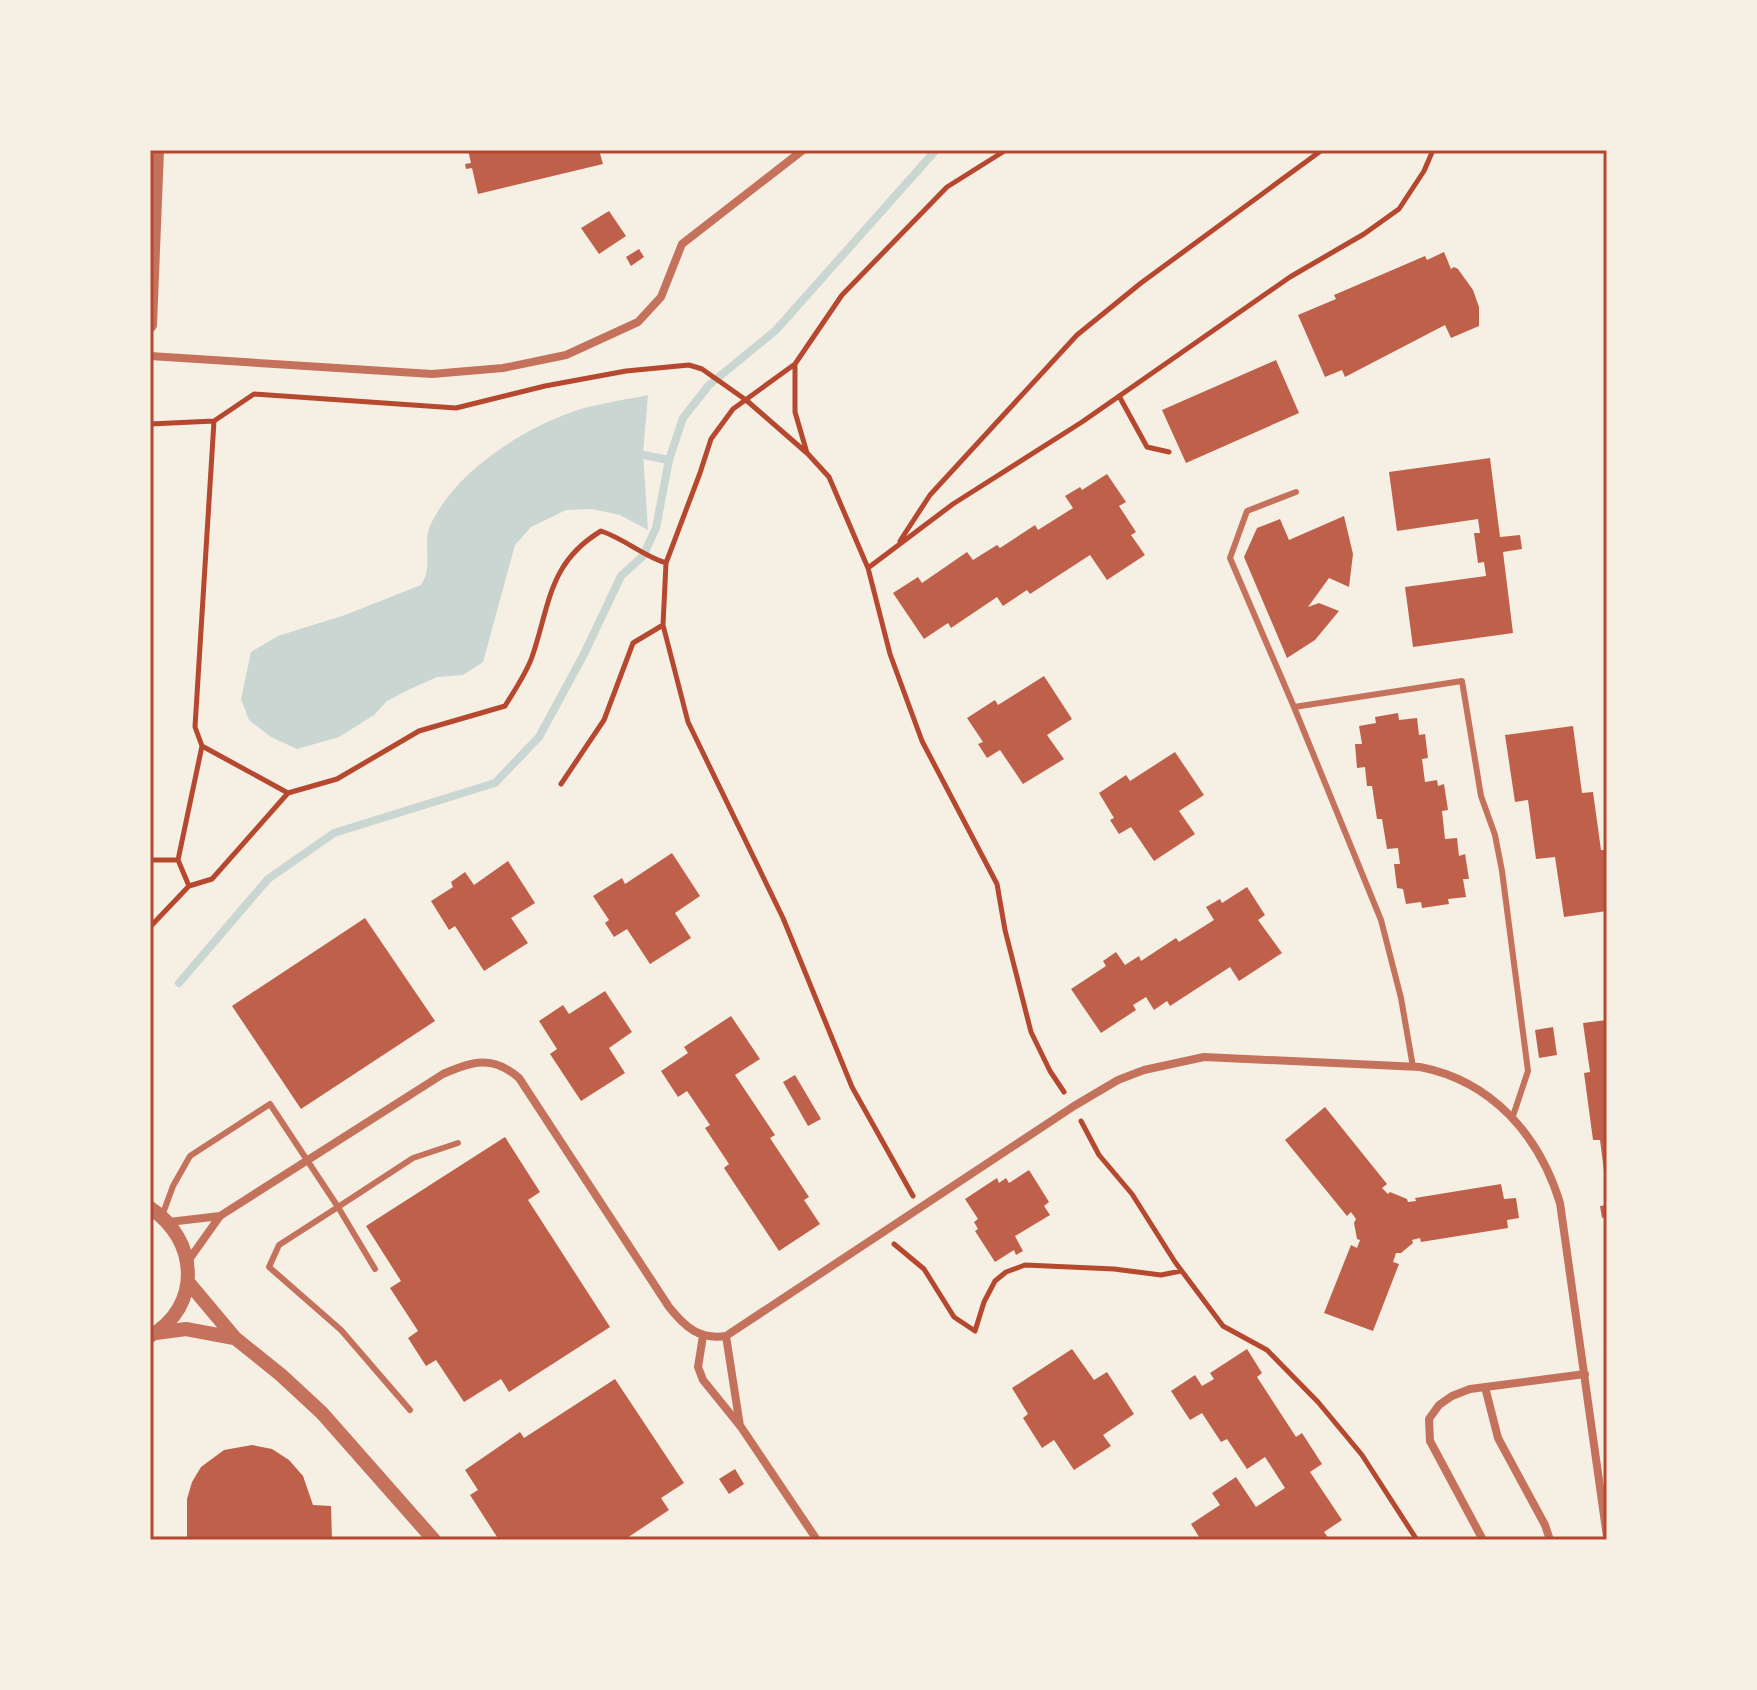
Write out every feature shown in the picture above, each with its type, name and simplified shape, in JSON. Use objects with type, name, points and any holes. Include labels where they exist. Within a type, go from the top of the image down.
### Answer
[{"type":"street","points":[[150,325],[157,150]]},
{"type":"street","points":[[150,356],[432,374],[503,368],[566,355],[638,322],[661,297],[682,244],[803,150]]},
{"type":"street","points":[[187,1262],[220,1216],[443,1074],[465,1064],[495,1063],[507,1067],[519,1078],[669,1307],[683,1324],[703,1336],[726,1336],[1074,1106],[1118,1080],[1144,1070],[1204,1057],[1413,1067],[1443,1072],[1464,1081],[1513,1116],[1553,1178],[1560,1203],[1606,1510],[1607,1537]]},
{"type":"street","points":[[160,1215],[220,1216]]},
{"type":"street","points":[[153,1335],[177,1311],[188,1282],[181,1241],[160,1215]]},
{"type":"street","points":[[188,1282],[235,1338],[322,1413],[434,1540]]},
{"type":"street","points":[[153,1335],[186,1329],[235,1338]]},
{"type":"street","points":[[703,1336],[698,1367],[703,1380],[741,1427],[817,1540]]},
{"type":"street","points":[[726,1336],[741,1427]]},
{"type":"street","points":[[1483,1540],[1430,1441],[1429,1419],[1439,1405],[1452,1396],[1485,1387],[1585,1374]]},
{"type":"street","points":[[1485,1387],[1498,1438],[1550,1540]]},
{"type":"lane","points":[[1296,492],[1247,511],[1230,558],[1381,920],[1401,998],[1413,1067]]},
{"type":"lane","points":[[1294,707],[1462,681],[1481,796],[1495,835],[1502,871],[1528,1071],[1513,1116]]},
{"type":"lane","points":[[160,1215],[190,1156],[270,1104],[375,1269]]},
{"type":"lane","points":[[410,1410],[341,1330],[269,1267],[279,1245],[413,1158],[458,1143]]},
{"type":"path","points":[[919,1207],[852,1087],[783,918],[688,722],[663,625],[666,563],[711,439],[733,409],[795,364],[842,295],[947,187],[1006,150]]},
{"type":"path","points":[[898,544],[930,495],[1077,335],[1141,283],[1322,150]]},
{"type":"path","points":[[868,568],[953,504],[1119,396],[1290,277],[1364,234],[1399,209],[1424,171],[1433,150]]},
{"type":"path","points":[[795,364],[795,412],[808,454]]},
{"type":"path","points":[[702,369],[746,400],[808,454],[829,477],[868,568],[890,654],[922,741],[997,884],[1005,930],[1031,1032],[1099,1155],[1132,1194],[1182,1271],[1223,1326],[1267,1350],[1318,1402],[1362,1455],[1417,1540]]},
{"type":"path","points":[[1119,396],[1147,447],[1169,452]]},
{"type":"path","points":[[150,424],[214,421],[195,727],[202,746],[178,860],[189,886]]},
{"type":"path","points":[[150,927],[189,886],[212,879],[288,793],[337,779],[419,731],[505,706],[531,661],[557,574],[584,542],[601,531],[619,537],[666,563]]},
{"type":"path","points":[[561,784],[604,720],[633,643],[663,625]]},
{"type":"path","points":[[202,746],[288,793]]},
{"type":"path","points":[[150,860],[178,860]]},
{"type":"path","points":[[883,1231],[924,1269],[954,1317],[975,1331],[984,1302],[995,1281],[1006,1272],[1025,1265],[1114,1269],[1161,1275],[1182,1271]]},
{"type":"shaded area","points":[[648,395],[643,453],[648,530],[620,515],[592,509],[566,510],[531,527],[515,545],[483,662],[463,675],[437,677],[408,690],[387,701],[374,715],[339,737],[297,749],[271,737],[249,720],[241,699],[251,652],[278,636],[345,615],[421,585],[427,570],[430,526],[453,490],[486,459],[545,423],[574,411]]},
{"type":"building","points":[[468,150],[599,150],[603,164],[478,194],[472,168],[466,169],[465,164],[471,163]]},
{"type":"building","points":[[609,211],[626,236],[599,254],[581,228]]},
{"type":"building","points":[[639,249],[644,257],[631,266],[626,257]]},
{"type":"building","points":[[1444,252],[1451,269],[1458,269],[1473,290],[1479,307],[1479,326],[1451,338],[1445,325],[1345,377],[1342,370],[1325,377],[1298,315],[1336,299],[1334,295],[1425,256],[1427,260]]},
{"type":"building","points":[[1276,360],[1299,413],[1186,463],[1162,410]]},
{"type":"building","points":[[1490,458],[1500,537],[1520,535],[1522,549],[1503,552],[1513,633],[1413,647],[1405,587],[1486,576],[1484,562],[1478,563],[1474,533],[1480,533],[1478,519],[1397,531],[1389,472]]},
{"type":"building","points":[[1107,474],[1126,502],[1119,506],[1136,532],[1131,535],[1145,555],[1107,580],[1090,555],[1030,594],[1027,590],[1003,606],[997,597],[951,628],[948,623],[924,639],[893,593],[918,577],[922,583],[967,552],[973,560],[997,545],[1000,548],[1035,525],[1038,530],[1073,508],[1065,496],[1080,487],[1082,490]]},
{"type":"building","points":[[1344,516],[1353,554],[1349,587],[1329,578],[1308,607],[1319,603],[1339,611],[1315,640],[1287,658],[1244,557],[1257,528],[1280,519],[1289,540]]},
{"type":"building","points":[[1044,676],[1072,719],[1047,735],[1064,759],[1023,784],[1000,750],[987,758],[978,744],[983,742],[967,718],[995,700],[998,705]]},
{"type":"building","points":[[1398,713],[1399,720],[1417,718],[1419,735],[1425,734],[1428,758],[1422,759],[1425,782],[1437,780],[1438,786],[1444,784],[1448,810],[1442,811],[1445,839],[1457,838],[1459,856],[1465,854],[1469,879],[1463,879],[1466,897],[1448,899],[1449,904],[1422,908],[1421,902],[1406,904],[1403,889],[1397,888],[1394,864],[1400,864],[1398,848],[1387,849],[1382,819],[1377,819],[1372,786],[1367,786],[1365,767],[1357,768],[1355,744],[1362,744],[1359,726],[1376,723],[1375,717]]},
{"type":"building","points":[[1573,726],[1582,793],[1593,792],[1601,850],[1607,850],[1607,911],[1564,917],[1555,857],[1536,859],[1528,800],[1515,802],[1505,735]]},
{"type":"building","points":[[1175,752],[1204,795],[1179,811],[1195,834],[1154,861],[1131,827],[1119,834],[1110,820],[1114,818],[1099,793],[1126,775],[1130,781]]},
{"type":"building","points":[[672,853],[700,896],[675,913],[691,938],[650,964],[627,929],[614,937],[605,923],[609,920],[593,896],[622,878],[625,884]]},
{"type":"building","points":[[508,861],[535,903],[511,918],[528,943],[484,971],[455,926],[449,930],[431,901],[453,887],[451,882],[465,872],[474,885]]},
{"type":"building","points":[[1247,887],[1265,915],[1258,920],[1282,953],[1239,981],[1230,967],[1170,1006],[1167,1001],[1154,1010],[1146,997],[1133,1005],[1136,1010],[1101,1033],[1071,989],[1106,966],[1103,961],[1116,952],[1125,965],[1139,956],[1141,961],[1176,938],[1179,942],[1214,920],[1206,907],[1220,899],[1222,903]]},
{"type":"building","points":[[365,918],[435,1021],[301,1109],[232,1006]]},
{"type":"building","points":[[605,991],[632,1032],[609,1048],[625,1073],[581,1101],[550,1054],[557,1049],[539,1021],[563,1005],[569,1014]]},
{"type":"building","points":[[731,1016],[760,1059],[735,1075],[775,1135],[770,1138],[809,1197],[804,1200],[820,1224],[779,1251],[724,1168],[729,1164],[705,1128],[710,1125],[687,1091],[678,1097],[661,1071],[688,1053],[684,1047]]},
{"type":"building","points":[[1607,1020],[1605,1179],[1600,1140],[1593,1140],[1584,1073],[1590,1072],[1583,1023]]},
{"type":"building","points":[[1553,1027],[1557,1055],[1539,1058],[1535,1030]]},
{"type":"building","points":[[795,1075],[821,1119],[808,1126],[783,1082]]},
{"type":"building","points":[[1325,1107],[1387,1184],[1382,1188],[1388,1194],[1390,1192],[1408,1202],[1416,1201],[1415,1198],[1501,1184],[1504,1199],[1516,1198],[1519,1218],[1507,1220],[1508,1228],[1421,1242],[1420,1238],[1412,1240],[1413,1243],[1401,1253],[1396,1253],[1393,1262],[1399,1264],[1373,1331],[1324,1313],[1351,1245],[1357,1248],[1360,1240],[1357,1239],[1356,1219],[1351,1212],[1347,1216],[1285,1140]]},
{"type":"building","points":[[505,1137],[540,1192],[528,1200],[610,1327],[509,1392],[501,1379],[464,1402],[436,1360],[426,1366],[408,1338],[418,1331],[390,1288],[401,1281],[366,1226]]},
{"type":"building","points":[[1029,1170],[1049,1202],[1044,1206],[1050,1215],[1015,1236],[1023,1251],[1016,1255],[1014,1250],[995,1262],[975,1231],[978,1229],[974,1222],[978,1219],[965,1199],[997,1178],[999,1183],[1006,1178],[1009,1183]]},
{"type":"building","points":[[1607,1205],[1607,1217],[1602,1218],[1600,1206]]},
{"type":"building","points":[[1072,1349],[1094,1380],[1107,1372],[1134,1414],[1103,1435],[1111,1446],[1074,1470],[1054,1440],[1042,1448],[1023,1418],[1028,1414],[1012,1388]]},
{"type":"building","points":[[1247,1349],[1262,1373],[1257,1377],[1296,1437],[1302,1433],[1322,1464],[1310,1472],[1342,1520],[1324,1532],[1330,1540],[1201,1540],[1191,1524],[1220,1505],[1212,1493],[1236,1477],[1256,1507],[1285,1488],[1265,1457],[1247,1469],[1227,1439],[1221,1442],[1202,1413],[1190,1420],[1171,1391],[1195,1375],[1202,1386],[1214,1379],[1210,1373]]},
{"type":"building","points":[[615,1379],[684,1483],[661,1498],[669,1510],[624,1540],[499,1540],[470,1495],[478,1490],[465,1470],[520,1432],[524,1438]]},
{"type":"building","points":[[252,1445],[272,1449],[289,1460],[303,1476],[313,1505],[331,1506],[332,1540],[187,1540],[187,1499],[201,1467],[224,1450]]},
{"type":"building","points":[[735,1469],[744,1484],[729,1494],[719,1479]]},
{"type":"waterway","points":[[179,983],[268,879],[334,833],[495,783],[539,737],[584,654],[621,576],[643,556],[656,528],[669,460],[683,418],[709,385],[776,330],[936,150]]},
{"type":"waterway","points":[[634,453],[669,460]]}]
